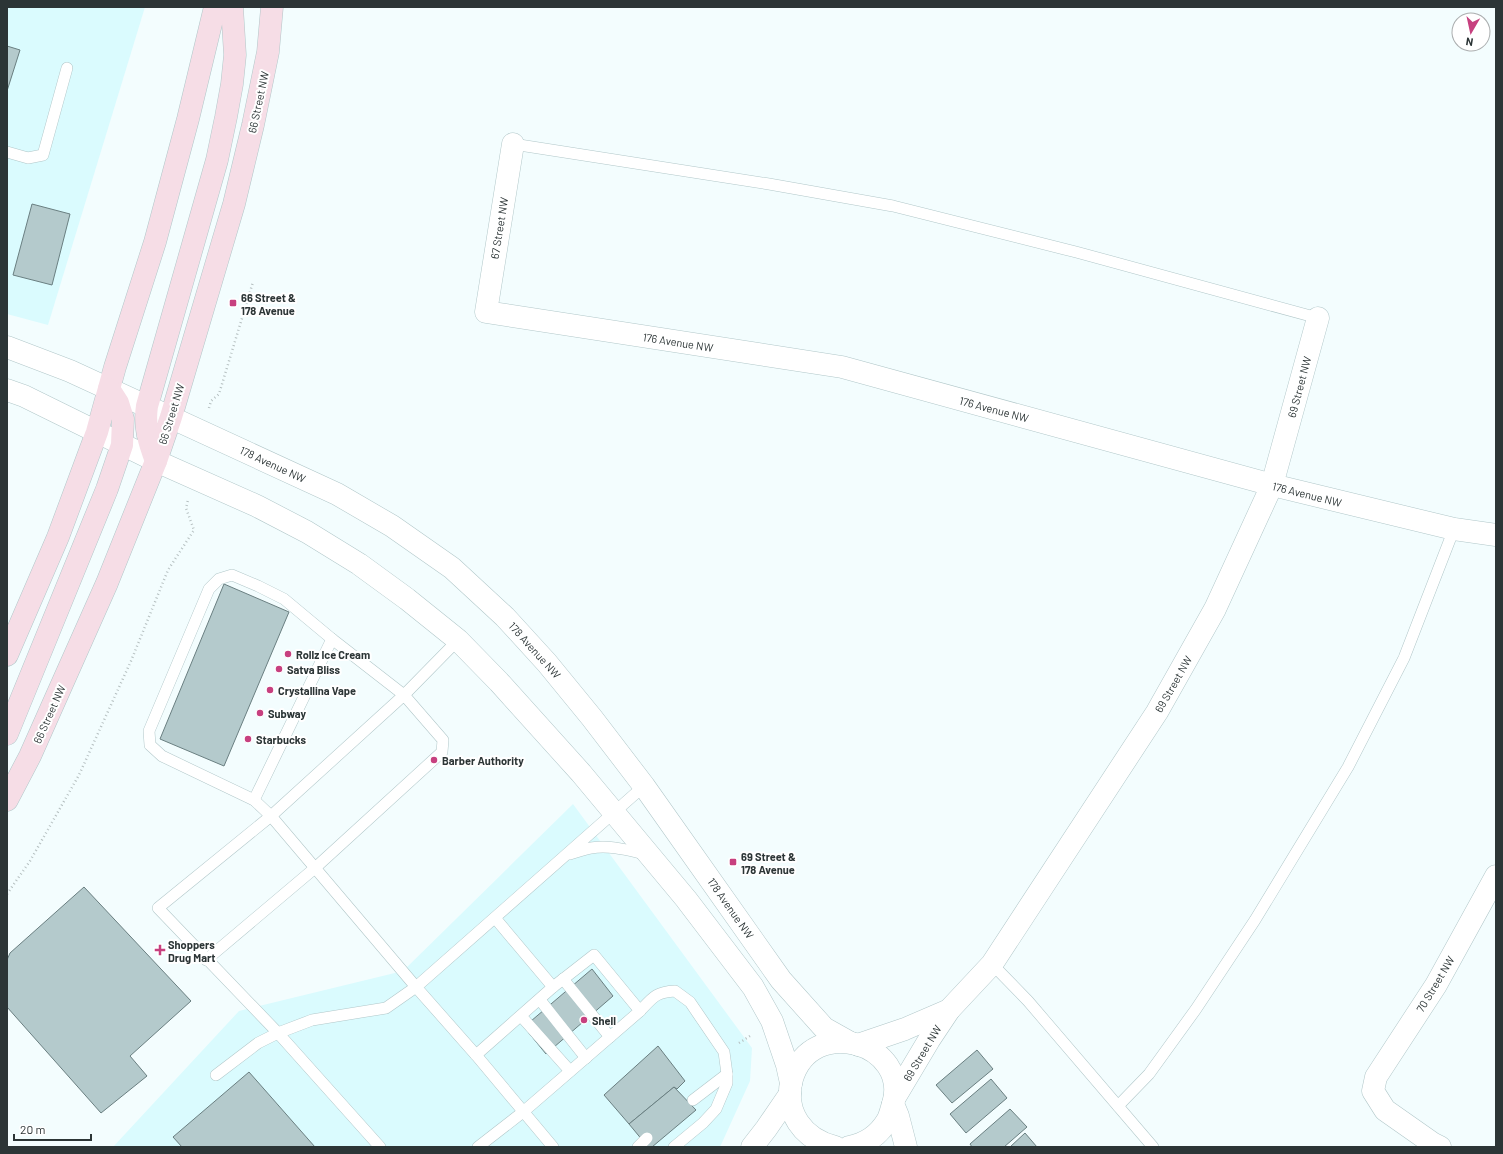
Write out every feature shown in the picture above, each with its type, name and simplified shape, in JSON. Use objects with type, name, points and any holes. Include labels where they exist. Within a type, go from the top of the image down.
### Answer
[{"type":"main road","points":[[7,655],[58,537],[97,432],[155,242],[188,119],[215,7]]},
{"type":"main road","points":[[156,461],[147,431],[147,406],[217,160],[232,84],[235,55],[232,7]]},
{"type":"main road","name":"66 Street NW","points":[[7,800],[30,756],[107,583],[156,461],[171,416],[237,190],[253,125],[268,52],[272,7]]},
{"type":"main road","points":[[7,734],[107,489],[122,445],[123,419],[118,403],[109,389]]},
{"type":"street","name":"67 Street NW","points":[[486,312],[513,144]]},
{"type":"street","name":"176 Avenue NW","points":[[486,312],[842,367],[1272,485],[1454,529],[1496,535]]},
{"type":"street","name":"69 Street NW","points":[[848,1147],[858,1146],[871,1139],[882,1130],[889,1118],[894,1100],[929,1040],[949,1010],[992,964],[1157,712],[1215,609],[1272,485],[1318,318]]},
{"type":"street","name":"178 Avenue NW","points":[[7,346],[70,371],[171,416],[336,494],[392,526],[452,568],[505,617],[548,663],[592,718],[644,786],[781,980],[824,1028],[854,1044],[871,1050],[882,1058],[890,1070],[895,1083],[894,1100]]},
{"type":"street","points":[[7,390],[24,396],[122,445],[257,506],[308,532],[359,564],[407,599],[458,640],[499,682],[581,773],[686,899],[754,987],[772,1021],[787,1065],[791,1088],[792,1110],[798,1124],[809,1136],[822,1144],[835,1147]]},
{"type":"street","name":"70 Street NW","points":[[1440,1147],[1427,1140],[1385,1110],[1373,1091],[1376,1077],[1436,985],[1496,876]]},
{"type":"street","name":"69 Street NW","points":[[854,1044],[898,1032],[949,1010]]},
{"type":"street","points":[[752,1147],[766,1129],[791,1088],[796,1068],[805,1055],[818,1046],[833,1042],[854,1044]]},
{"type":"street","points":[[894,1100],[906,1147]]},
{"type":"lane","points":[[7,152],[28,158],[43,155],[67,68]]},
{"type":"lane","points":[[513,144],[769,184],[893,206],[1076,252],[1318,318]]},
{"type":"lane","points":[[1118,1106],[1149,1074],[1196,1009],[1255,920],[1348,767],[1404,658],[1454,529]]},
{"type":"lane","points":[[206,960],[315,868],[442,752],[443,740],[404,695],[332,639],[284,599],[232,575],[219,579],[209,589],[149,731],[150,745],[162,756],[254,800],[271,816],[315,868],[416,987],[476,1055],[553,1147]]},
{"type":"lane","points":[[254,800],[332,639]]},
{"type":"lane","points":[[380,1147],[278,1033],[206,960],[158,908],[271,816],[404,695],[458,640]]},
{"type":"lane","points":[[216,1075],[258,1043],[278,1033],[312,1020],[386,1008],[416,987],[644,786]]},
{"type":"lane","points":[[566,856],[590,848],[606,847],[624,849],[650,855]]},
{"type":"lane","points":[[495,918],[554,987]]},
{"type":"lane","points":[[476,1055],[563,979],[594,955],[640,1011]]},
{"type":"lane","points":[[992,964],[1028,1001],[1153,1147]]},
{"type":"lane","points":[[563,979],[610,1037]]},
{"type":"lane","points":[[478,1147],[523,1112],[640,1011],[650,1000],[662,992],[675,991],[690,1002],[724,1052],[727,1083],[716,1109],[703,1123],[674,1147]]},
{"type":"lane","points":[[540,1000],[586,1058]]},
{"type":"lane","points":[[521,1016],[570,1071]]},
{"type":"lane","points":[[693,1100],[727,1074]]},
{"type":"lane","points":[[638,1147],[647,1138]]},
{"type":"path","points":[[210,401],[219,394],[253,282]]},
{"type":"path","points":[[7,894],[30,862],[79,775],[131,661],[168,570],[194,530],[186,508]]},
{"type":"shaded area","points":[[7,7],[145,7],[48,325],[7,314]]},
{"type":"shaded area","points":[[573,804],[752,1048],[750,1081],[720,1147],[113,1147],[239,1011],[403,971]]},
{"type":"building","points":[[7,46],[20,50],[7,91]]},
{"type":"building","points":[[32,204],[70,214],[52,285],[13,275]]},
{"type":"building","points":[[224,584],[289,612],[224,766],[160,739]]},
{"type":"building","points":[[84,887],[191,1001],[130,1056],[147,1076],[101,1113],[7,1007],[7,960],[10,953]]},
{"type":"building","points":[[592,969],[613,996],[546,1054],[524,1027]]},
{"type":"building","points":[[658,1046],[685,1081],[677,1089],[674,1087],[629,1124],[604,1095]]},
{"type":"building","points":[[977,1050],[993,1069],[952,1103],[936,1085]]},
{"type":"building","points":[[249,1072],[315,1147],[182,1147],[173,1137]]},
{"type":"building","points":[[991,1079],[1007,1098],[966,1133],[950,1114]]},
{"type":"building","points":[[674,1087],[696,1110],[652,1147],[648,1147],[629,1124]]},
{"type":"building","points":[[1010,1109],[1027,1127],[1004,1147],[972,1147],[970,1144]]},
{"type":"building","points":[[1025,1133],[1037,1147],[1010,1147]]},
{"type":"place","name":"66 Street & 178 Avenue","points":[[233,303]]},
{"type":"place","name":"Rollz Ice Cream","points":[[288,654]]},
{"type":"place","name":"Satva Bliss","points":[[279,669]]},
{"type":"place","name":"Crystallina Vape","points":[[270,690]]},
{"type":"place","name":"Subway","points":[[260,713]]},
{"type":"place","name":"Starbucks","points":[[248,739]]},
{"type":"place","name":"Barber Authority","points":[[434,760]]},
{"type":"place","name":"69 Street & 178 Avenue","points":[[733,862]]},
{"type":"place","name":"Shoppers Drug Mart","points":[[160,950]]},
{"type":"place","name":"Shell","points":[[584,1020]]}]
